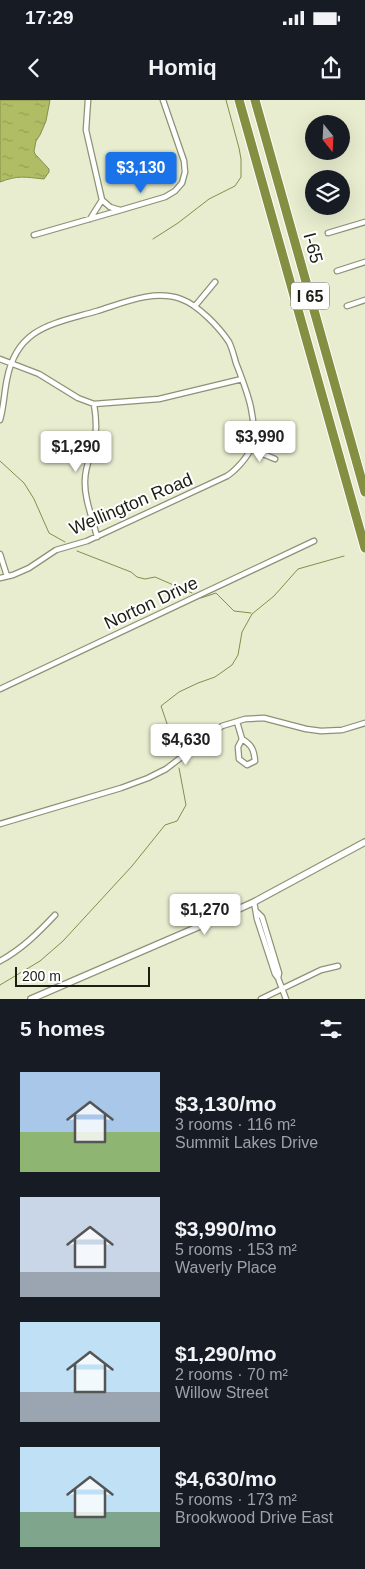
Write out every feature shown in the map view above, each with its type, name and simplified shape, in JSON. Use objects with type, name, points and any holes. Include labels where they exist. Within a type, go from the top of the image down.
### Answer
[{"type":"highway","name":"I 65","points":[[239,100],[365,548]]},
{"type":"highway","name":"I-65","points":[[256,100],[365,492]]},
{"type":"street","points":[[88,100],[86,130],[102,200],[110,207],[122,210]]},
{"type":"street","points":[[34,235],[165,197],[175,191],[182,183],[185,172],[184,161],[163,100]]},
{"type":"street","points":[[90,219],[102,200]]},
{"type":"street","points":[[328,233],[365,222]]},
{"type":"street","points":[[337,271],[365,262]]},
{"type":"street","points":[[195,306],[215,282]]},
{"type":"street","points":[[0,420],[7,378],[18,348],[25,340],[44,328],[59,322],[138,299],[165,295],[181,299],[195,306],[229,342],[251,410],[253,426],[251,449],[275,458]]},
{"type":"street","points":[[347,306],[365,300]]},
{"type":"street","points":[[0,359],[39,374],[78,398],[94,404],[159,399],[242,379]]},
{"type":"street","points":[[94,404],[95,438],[86,470],[85,481],[97,537]]},
{"type":"street","name":"Wellington Road","points":[[0,578],[28,568],[56,550],[77,545],[97,537],[227,476],[236,470],[251,449]]},
{"type":"street","name":"Norton Drive","points":[[0,689],[314,541]]},
{"type":"street","points":[[0,554],[7,576]]},
{"type":"street","points":[[0,824],[122,788],[148,778],[166,769],[222,726],[245,719],[264,718],[321,731],[342,730],[365,723]]},
{"type":"street","points":[[237,722],[242,739],[238,747],[239,759],[247,765],[255,761],[254,751],[249,743],[242,739]]},
{"type":"street","points":[[31,999],[151,949],[254,902],[365,842]]},
{"type":"street","points":[[254,902],[257,912],[262,917],[279,973],[278,978],[286,999]]},
{"type":"street","points":[[0,961],[16,952],[55,915]]},
{"type":"street","points":[[261,999],[321,970],[338,966]]},
{"type":"water","points":[[0,100],[50,100],[46,121],[36,141],[34,151],[49,169],[44,179],[17,177],[0,182]]},
{"type":"waterway","points":[[153,239],[178,223],[209,199],[235,186],[241,177],[239,148],[226,100]]},
{"type":"waterway","points":[[0,461],[24,483],[34,499],[49,533],[65,542]]},
{"type":"waterway","points":[[77,551],[131,572],[137,577],[145,579],[155,577],[192,593]]},
{"type":"waterway","points":[[178,756],[161,706],[179,692],[215,677],[232,665],[238,655],[242,632],[252,614],[274,596],[298,569],[344,556]]},
{"type":"waterway","points":[[201,598],[216,593],[234,611],[251,613]]},
{"type":"waterway","points":[[0,985],[40,961],[63,941],[132,866],[165,825],[177,821],[186,805],[179,768]]}]
